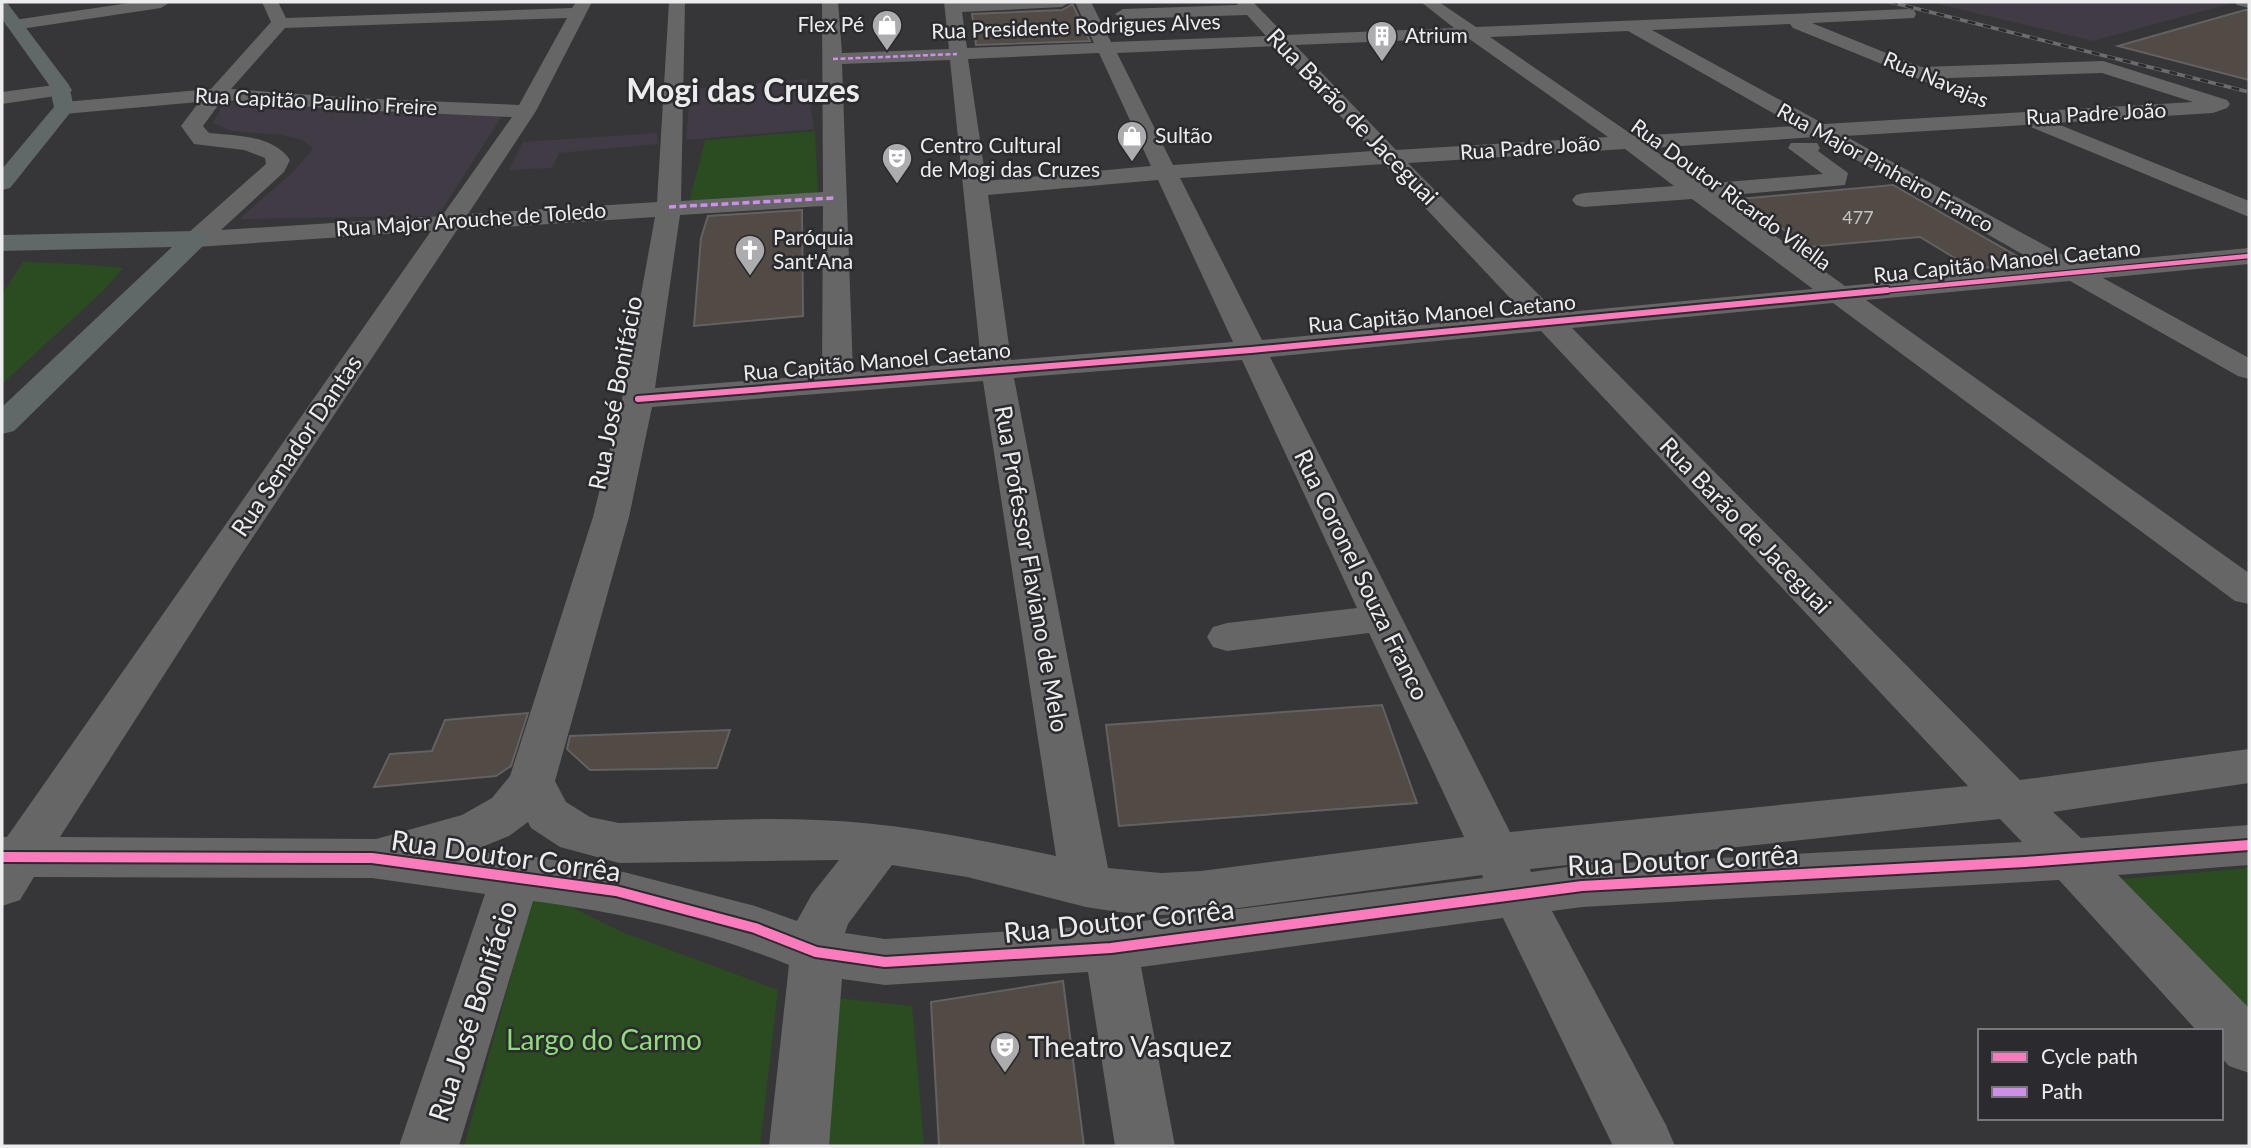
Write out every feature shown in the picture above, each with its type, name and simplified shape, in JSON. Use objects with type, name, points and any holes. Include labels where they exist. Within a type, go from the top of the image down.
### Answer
[{"type":"main road","points":[[2243,2],[2249,3]]},
{"type":"main road","points":[[2,183],[64,100],[6,17]]},
{"type":"main road","points":[[2,424],[196,239]]},
{"type":"main road","name":"Rua Major Arouche de Toledo","points":[[2,243],[196,239]]},
{"type":"main road","name":"Rua Major Arouche de Toledo","points":[[108,240],[159,247],[166,251],[168,257],[162,271]]},
{"type":"street","points":[[270,2],[280,23]]},
{"type":"street","name":"Rua José Bonifácio","points":[[532,781],[611,517],[638,399],[668,207],[677,2]]},
{"type":"street","points":[[830,2],[838,383]]},
{"type":"street","points":[[952,4],[1062,2]]},
{"type":"street","name":"Rua Coronel Souza Franco","points":[[1083,2],[1507,873],[1645,1146]]},
{"type":"street","name":"Rua Doutor Ricardo Vilella","points":[[1429,2],[1629,142],[2249,592]]},
{"type":"street","name":"Rua Navajas","points":[[1738,2],[1787,19],[1966,93]]},
{"type":"street","points":[[6,17],[161,3]]},
{"type":"street","name":"Rua Professor Flaviano de Melo","points":[[952,4],[997,369],[1086,886]]},
{"type":"street","points":[[1123,14],[1248,6]]},
{"type":"street","name":"Rua Barão de Jaceguai","points":[[1248,6],[1390,157],[2010,800],[2069,857],[2249,1047]]},
{"type":"street","points":[[196,239],[276,167],[279,160],[274,153],[260,147],[202,139],[192,126],[196,117],[229,90],[280,23],[582,7]]},
{"type":"street","name":"Rua Senador Dantas","points":[[8,867],[526,111],[582,7]]},
{"type":"street","name":"Rua Presidente Rodrigues Alves","points":[[833,59],[1908,14]]},
{"type":"street","name":"Rua Major Pinheiro Franco","points":[[1632,26],[2249,370]]},
{"type":"street","name":"Rua Padre João","points":[[973,189],[1168,172],[2213,107],[2220,104],[2111,68],[2076,66],[1919,73]]},
{"type":"street","name":"Rua Capitão Paulino Freire","points":[[2,98],[64,100],[229,90],[353,104],[526,111]]},
{"type":"street","name":"Rua Navajas","points":[[1990,103],[2249,210]]},
{"type":"street","points":[[1742,188],[1701,156],[1844,146]]},
{"type":"street","points":[[1584,200],[1837,180],[1837,173],[1799,148]]},
{"type":"street","points":[[2208,193],[2249,188]]},
{"type":"street","name":"Rua Major Arouche de Toledo","points":[[196,239],[834,198]]},
{"type":"street","name":"Rua Capitão Manoel Caetano","points":[[638,399],[1251,349],[2249,256]]},
{"type":"street","points":[[1227,637],[1382,618]]},
{"type":"street","name":"Rua Doutor Corrêa","points":[[8,867],[372,858],[516,875],[616,891],[755,928],[816,952],[885,962],[1111,948],[1507,873],[2249,766]]},
{"type":"street","name":"Rua Doutor Corrêa","points":[[372,858],[482,827],[504,815],[517,803],[532,781]]},
{"type":"street","name":"Rua Doutor Corrêa","points":[[532,781],[548,815],[577,834],[619,843],[816,839],[880,844],[967,856],[1086,886],[1161,894],[1507,873],[1582,886],[2249,845]]},
{"type":"street","points":[[799,1146],[819,930],[830,909],[880,844]]},
{"type":"street","name":"Rua José Bonifácio","points":[[429,1146],[516,875]]},
{"type":"street","points":[[1111,948],[1145,1146]]},
{"type":"shaded area","points":[[1933,3],[2229,4],[2093,41]]},
{"type":"shaded area","points":[[807,79],[814,129],[686,140],[690,89]]},
{"type":"shaded area","points":[[243,99],[502,116],[438,216],[239,219],[291,174],[313,149],[303,140],[281,135],[231,131],[213,123],[222,106]]},
{"type":"shaded area","points":[[657,133],[658,144],[559,153],[552,168],[509,170],[523,142]]},
{"type":"green space","points":[[815,131],[818,195],[689,203],[705,140]]},
{"type":"green space","points":[[23,262],[123,268],[105,289],[2,384],[2,294]]},
{"type":"green space","points":[[2249,868],[2249,1023],[2110,880]]},
{"type":"green space","name":"Largo do Carmo","points":[[535,889],[622,932],[778,990],[760,1146],[464,1146]]},
{"type":"green space","points":[[819,996],[912,1006],[924,1146],[812,1146]]},
{"type":"building","points":[[1071,5],[1090,41],[976,45],[972,14],[1062,10]]},
{"type":"building","points":[[2249,10],[2249,80],[2118,46]]},
{"type":"building","points":[[1893,185],[2029,263],[1973,269],[1920,237],[1808,247],[1740,199]]},
{"type":"building","name":"Paróquia Sant'Ana","points":[[802,210],[803,316],[694,326],[701,238],[708,216]]},
{"type":"building","points":[[1382,705],[1417,803],[1119,826],[1106,725]]},
{"type":"building","points":[[528,713],[511,766],[496,776],[374,787],[390,754],[432,751],[445,720]]},
{"type":"building","points":[[730,730],[717,768],[590,770],[567,749],[570,736]]},
{"type":"building","name":"Theatro Vasquez","points":[[1063,981],[1084,1146],[939,1146],[931,1002]]},
{"type":"railway","points":[[1890,2],[2249,92]]},
{"type":"marked path","points":[[833,59],[957,54]]},
{"type":"marked path","points":[[669,207],[834,198]]},
{"type":"cycle path","points":[[638,399],[1251,350],[2249,256]]},
{"type":"cycle path","points":[[2,857],[372,858],[616,891],[755,928],[816,952],[885,962],[1111,948],[1582,886],[2025,862],[2249,845]]},
{"type":"place","name":"Flex Pé","points":[[887,52]]},
{"type":"place","name":"Atrium","points":[[1382,63]]},
{"type":"place","name":"Sultão","points":[[1132,163]]},
{"type":"place","name":"Centro Cultural de Mogi das Cruzes","points":[[897,185]]},
{"type":"place","name":"Paróquia Sant'Ana","points":[[750,277]]},
{"type":"place","name":"Theatro Vasquez","points":[[1005,1074]]},
{"type":"district","name":"Mogi das Cruzes","points":[[743,91]]}]
